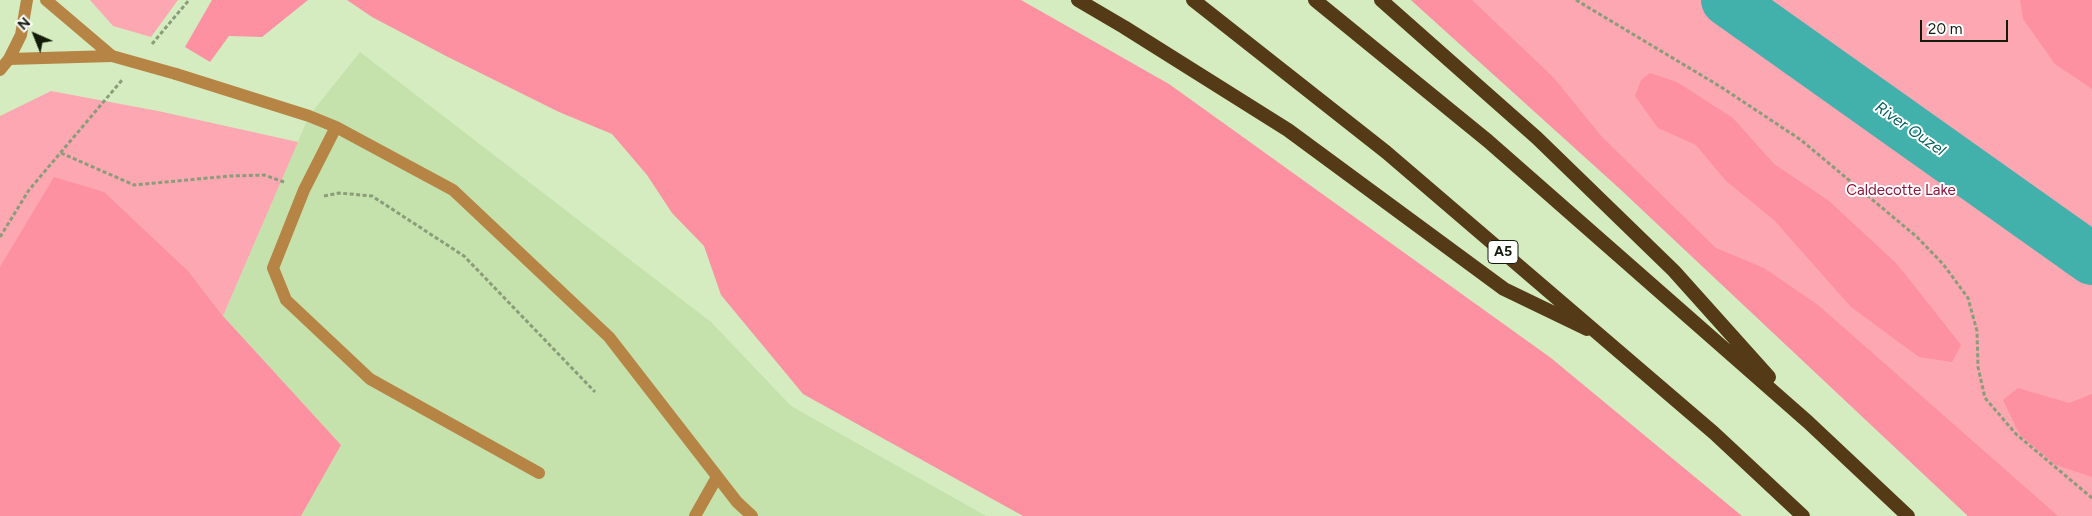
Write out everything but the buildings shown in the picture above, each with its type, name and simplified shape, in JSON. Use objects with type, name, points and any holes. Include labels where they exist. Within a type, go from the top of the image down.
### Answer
[{"type":"highway","points":[[1078,0],[1288,130],[1504,289],[1605,339]]},
{"type":"highway","name":"A5","points":[[1193,0],[1386,152],[1714,433],[1803,516]]},
{"type":"highway","points":[[1315,0],[1488,141],[1808,422],[1908,516]]},
{"type":"highway","points":[[1381,0],[1537,138],[1674,271],[1808,422]]},
{"type":"street","points":[[0,70],[9,59],[21,35],[27,0]]},
{"type":"street","points":[[46,0],[112,56]]},
{"type":"street","points":[[9,59],[112,56],[176,74],[309,116],[336,127],[453,190],[609,338],[737,502],[752,516]]},
{"type":"street","points":[[336,127],[304,190],[273,268],[286,300],[370,379],[539,473]]},
{"type":"street","points":[[695,516],[717,477]]},
{"type":"path","points":[[151,46],[189,0]]},
{"type":"path","points":[[1576,0],[1720,87],[1801,140],[1917,237],[1944,264],[1968,298],[1976,331],[1978,368],[1985,398],[2016,434],[2092,498]]},
{"type":"path","points":[[0,237],[29,190],[125,76]]},
{"type":"path","points":[[61,153],[134,184],[264,175],[321,197],[339,193],[372,196],[464,256],[595,392]]},
{"type":"shaded area","points":[[212,0],[308,0],[262,37],[229,36],[210,62],[185,47]]},
{"type":"shaded area","points":[[347,0],[1021,0],[1169,84],[1551,358],[1742,516],[1023,516],[803,394],[721,295],[704,246],[672,213],[647,175],[612,134],[559,112],[446,56],[372,17]]},
{"type":"shaded area","points":[[1411,0],[1472,0],[1553,77],[1602,137],[1716,248],[1764,268],[1818,305],[2058,516],[1968,516],[1619,188]]},
{"type":"shaded area","points":[[2020,0],[2092,0],[2092,89],[2055,64],[2023,19]]},
{"type":"shaded area","points":[[360,52],[711,322],[791,406],[986,516],[301,516],[341,445],[223,316],[309,116]]},
{"type":"shaded area","points":[[1650,73],[1677,82],[1733,118],[1774,164],[1829,201],[1897,264],[1961,345],[1952,362],[1919,357],[1851,307],[1774,220],[1726,181],[1696,145],[1658,128],[1635,96],[1641,80]]},
{"type":"shaded area","points":[[54,177],[104,192],[190,273],[223,316],[341,445],[301,516],[0,516],[0,267]]},
{"type":"shaded area","points":[[2018,388],[2069,403],[2092,394],[2092,477],[2056,465],[2020,435],[2003,400]]},
{"type":"green space","points":[[90,0],[178,0],[151,37],[113,26]]},
{"type":"green space","name":"Caldecotte Lake","points":[[1411,0],[2092,0],[2092,516],[1968,516],[1619,188]]},
{"type":"green space","points":[[51,91],[158,111],[298,142],[223,316],[190,273],[0,267],[0,116]]},
{"type":"waterway","name":"River Ouzel","points":[[1727,0],[2092,259]]}]
